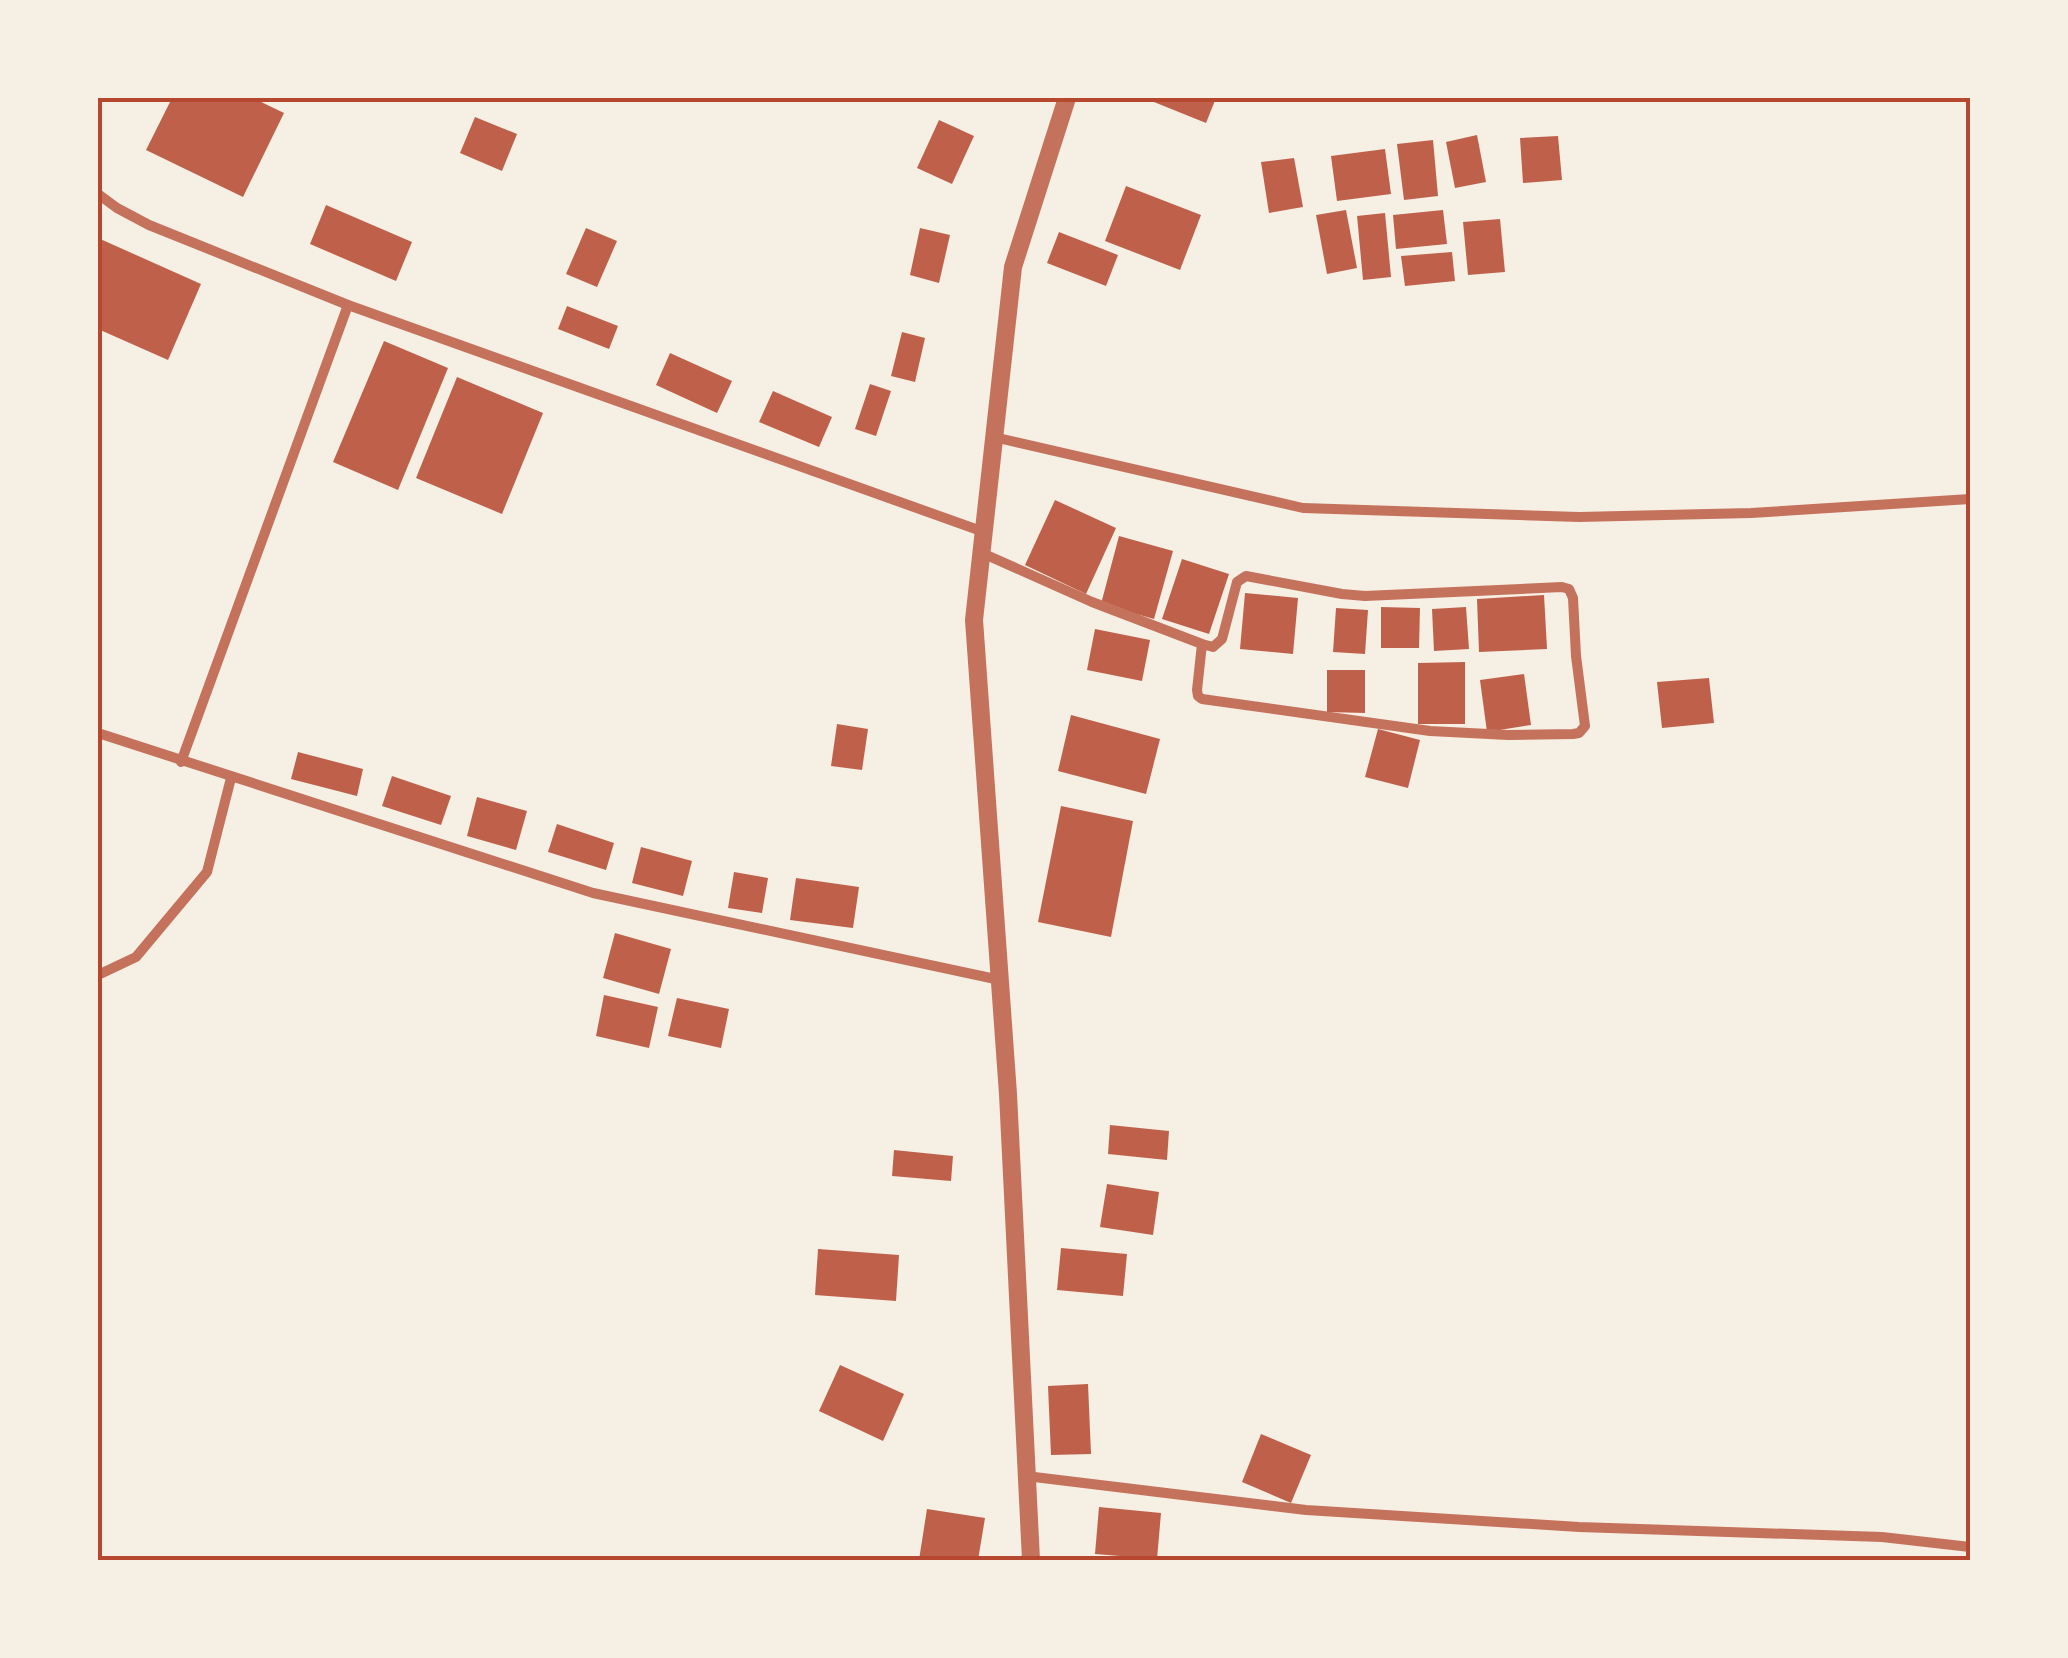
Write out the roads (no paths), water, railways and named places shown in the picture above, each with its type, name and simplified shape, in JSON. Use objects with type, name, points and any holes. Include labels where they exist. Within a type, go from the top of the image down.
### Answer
[{"type":"street","points":[[1030,1560],[1000,980],[974,620],[1013,267],[1067,98]]},
{"type":"street","points":[[98,194],[149,226],[348,306],[984,532]]},
{"type":"street","points":[[181,762],[348,306]]},
{"type":"street","points":[[994,437],[1303,508],[1579,517],[1751,513],[1970,498]]},
{"type":"street","points":[[982,553],[1092,602],[1212,647],[1222,639],[1237,582],[1246,576],[1355,596],[1562,587],[1573,598],[1585,726],[1573,734],[1430,731],[1202,699],[1197,690],[1202,644]]},
{"type":"street","points":[[98,733],[593,893],[1000,980]]},
{"type":"street","points":[[98,975],[136,957],[206,872],[231,778]]},
{"type":"street","points":[[1026,1476],[1306,1510],[1579,1527],[1882,1537],[1970,1547]]}]
